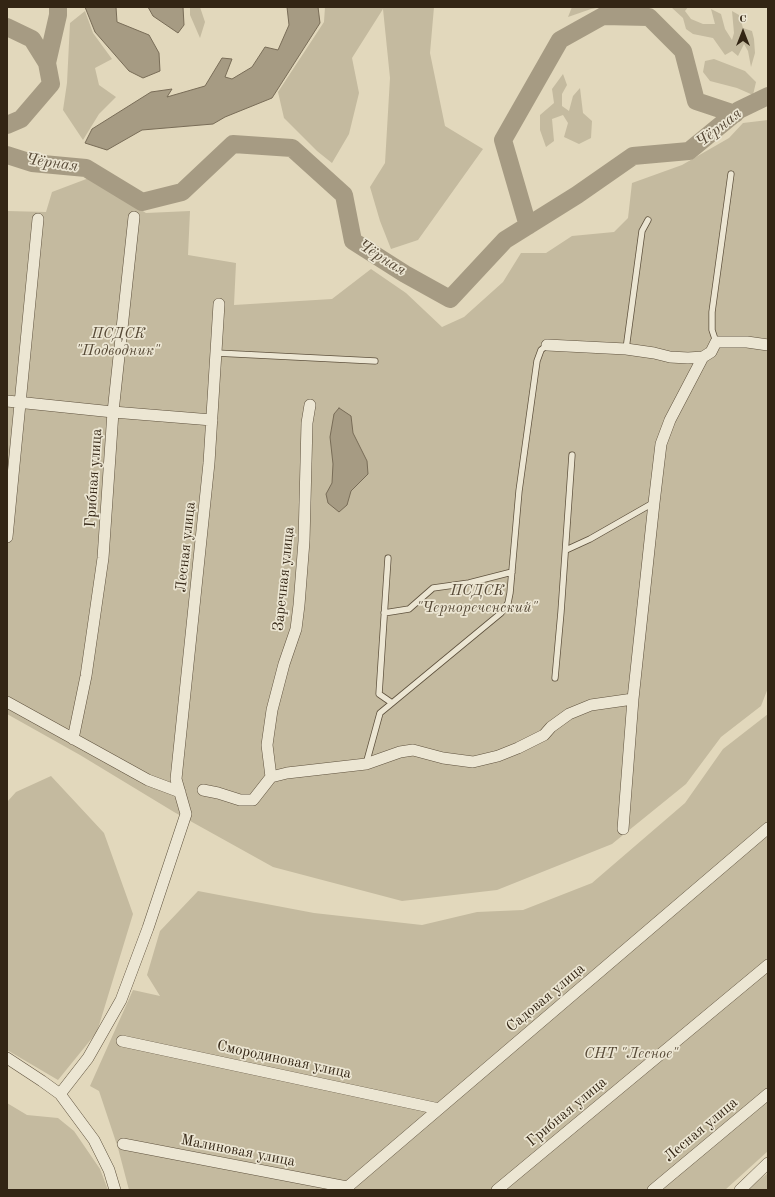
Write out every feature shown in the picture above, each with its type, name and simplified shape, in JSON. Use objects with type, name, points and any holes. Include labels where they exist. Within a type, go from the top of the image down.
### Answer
[{"type":"street","name":"Грибная улица","points":[[73,739],[86,676],[103,558],[113,412],[134,217]]},
{"type":"street","points":[[7,537],[38,219]]},
{"type":"street","name":"Лесная улица","points":[[60,1094],[88,1058],[121,1000],[148,928],[186,814],[176,778],[209,463],[219,304]]},
{"type":"street","points":[[623,830],[633,699],[654,503],[662,444],[670,420],[703,357],[710,352],[716,342],[747,342],[768,346]]},
{"type":"street","points":[[547,345],[626,349],[670,357],[703,357]]},
{"type":"street","points":[[7,400],[113,412],[212,420]]},
{"type":"street","name":"Заречная улица","points":[[272,777],[267,745],[272,710],[284,664],[296,629],[301,586],[306,511],[307,423],[310,404]]},
{"type":"street","points":[[203,790],[240,800],[253,800],[272,777],[287,773],[366,764],[400,752],[412,750],[443,758],[473,762],[498,756],[544,735],[551,727],[569,714],[591,705],[633,699]]},
{"type":"street","points":[[7,702],[148,780],[180,792]]},
{"type":"street","name":"Садовая улица","points":[[346,1189],[768,828]]},
{"type":"street","name":"Грибная улица","points":[[497,1190],[768,965]]},
{"type":"street","name":"Смородиновая улица","points":[[122,1041],[439,1109]]},
{"type":"street","points":[[7,1058],[60,1094],[94,1140],[109,1170],[116,1190]]},
{"type":"street","name":"Лесная улица","points":[[653,1190],[768,1094]]},
{"type":"street","name":"Малиновая улица","points":[[123,1144],[346,1189]]},
{"type":"street","points":[[740,1190],[768,1163]]},
{"type":"lane","points":[[716,342],[712,330],[712,312],[731,174]]},
{"type":"lane","points":[[626,349],[642,231],[648,220]]},
{"type":"lane","points":[[366,764],[380,713],[501,613],[508,603],[519,491],[537,361],[541,350],[547,345]]},
{"type":"lane","points":[[216,353],[375,361]]},
{"type":"lane","points":[[555,678],[562,612],[572,455]]},
{"type":"lane","points":[[566,550],[590,539],[654,503]]},
{"type":"lane","points":[[388,558],[379,694],[392,703]]},
{"type":"lane","points":[[384,613],[409,609],[433,588],[469,583],[512,572]]},
{"type":"green space","points":[[190,7],[200,7],[205,22],[200,38],[190,15]]},
{"type":"green space","points":[[325,7],[434,7],[430,53],[445,126],[483,149],[418,240],[391,249],[380,221],[370,187],[385,163],[390,78],[383,9],[352,58],[359,93],[349,134],[332,163],[317,151],[284,118],[278,92],[324,22]]},
{"type":"green space","points":[[572,7],[602,7],[568,17]]},
{"type":"green space","points":[[671,7],[688,7],[685,11],[691,19],[703,24],[715,24],[711,9],[721,14],[725,29],[732,40],[734,33],[732,11],[739,15],[743,28],[752,31],[754,39],[755,53],[751,67],[748,51],[744,44],[738,56],[732,51],[725,55],[713,38],[693,34],[686,29],[683,18]]},
{"type":"green space","points":[[85,11],[93,33],[112,59],[95,68],[99,85],[116,97],[99,114],[83,140],[63,110],[67,83],[70,23]]},
{"type":"green space","points":[[714,59],[745,71],[756,82],[753,95],[737,88],[710,81],[703,72],[705,61]]},
{"type":"green space","points":[[563,74],[567,85],[562,94],[562,106],[569,111],[573,96],[580,88],[583,113],[592,121],[591,138],[579,144],[564,137],[568,123],[563,115],[552,119],[554,141],[546,147],[540,130],[540,115],[554,103],[552,89]]},
{"type":"green space","name":"ПСДСК \"Чернореченский\"","points":[[768,120],[768,688],[761,706],[721,737],[686,784],[612,844],[497,890],[402,901],[273,867],[174,812],[80,755],[7,714],[7,211],[46,212],[52,192],[89,178],[146,213],[190,211],[188,255],[236,263],[234,305],[332,299],[371,269],[406,293],[442,327],[464,317],[503,282],[521,253],[546,253],[572,236],[614,232],[628,218],[632,183],[682,165],[729,138],[743,123]]},
{"type":"green space","name":"СНТ \"Лесное\"","points":[[768,714],[768,1151],[725,1190],[129,1190],[118,1148],[99,1091],[90,1086],[133,990],[160,996],[147,975],[160,931],[198,891],[314,913],[422,925],[477,912],[523,910],[592,883],[685,803],[723,749]]},
{"type":"green space","points":[[51,776],[104,833],[133,914],[97,1032],[58,1080],[7,1050],[7,802],[16,792]]},
{"type":"green space","points":[[7,1103],[27,1115],[58,1118],[74,1131],[100,1169],[108,1190],[7,1190]]},
{"type":"green space","points":[[768,1173],[768,1190],[747,1190],[752,1185]]},
{"type":"shaded area","points":[[85,7],[116,7],[117,22],[149,35],[159,53],[160,71],[143,78],[129,71],[95,32]]},
{"type":"shaded area","points":[[148,7],[183,7],[184,25],[178,33],[153,16]]},
{"type":"shaded area","points":[[287,7],[318,7],[320,23],[272,98],[225,117],[213,124],[142,130],[107,150],[85,143],[92,129],[151,92],[172,89],[167,97],[205,86],[222,58],[232,59],[225,77],[232,79],[252,67],[265,47],[278,50],[289,25]]},
{"type":"shaded area","points":[[339,408],[351,416],[353,433],[367,461],[368,474],[351,491],[347,505],[339,512],[328,503],[326,494],[332,483],[333,464],[330,437],[334,414]]},
{"type":"waterway","points":[[47,63],[58,15],[58,7]]},
{"type":"waterway","points":[[528,226],[503,140],[560,40],[603,16],[649,17],[683,51],[696,101],[735,114]]},
{"type":"waterway","name":"Чёрная","points":[[7,27],[32,39],[47,63],[51,84],[21,119],[7,125]]},
{"type":"waterway","name":"Чёрная","points":[[7,155],[32,163],[86,168],[142,202],[182,192],[233,144],[292,148],[344,195],[353,241],[405,274],[450,299],[505,240],[577,195],[633,156],[689,151],[739,110],[768,96]]},
{"type":"park label","name":"ПСДСК \"Подводник\"","points":[[118,342]]}]
